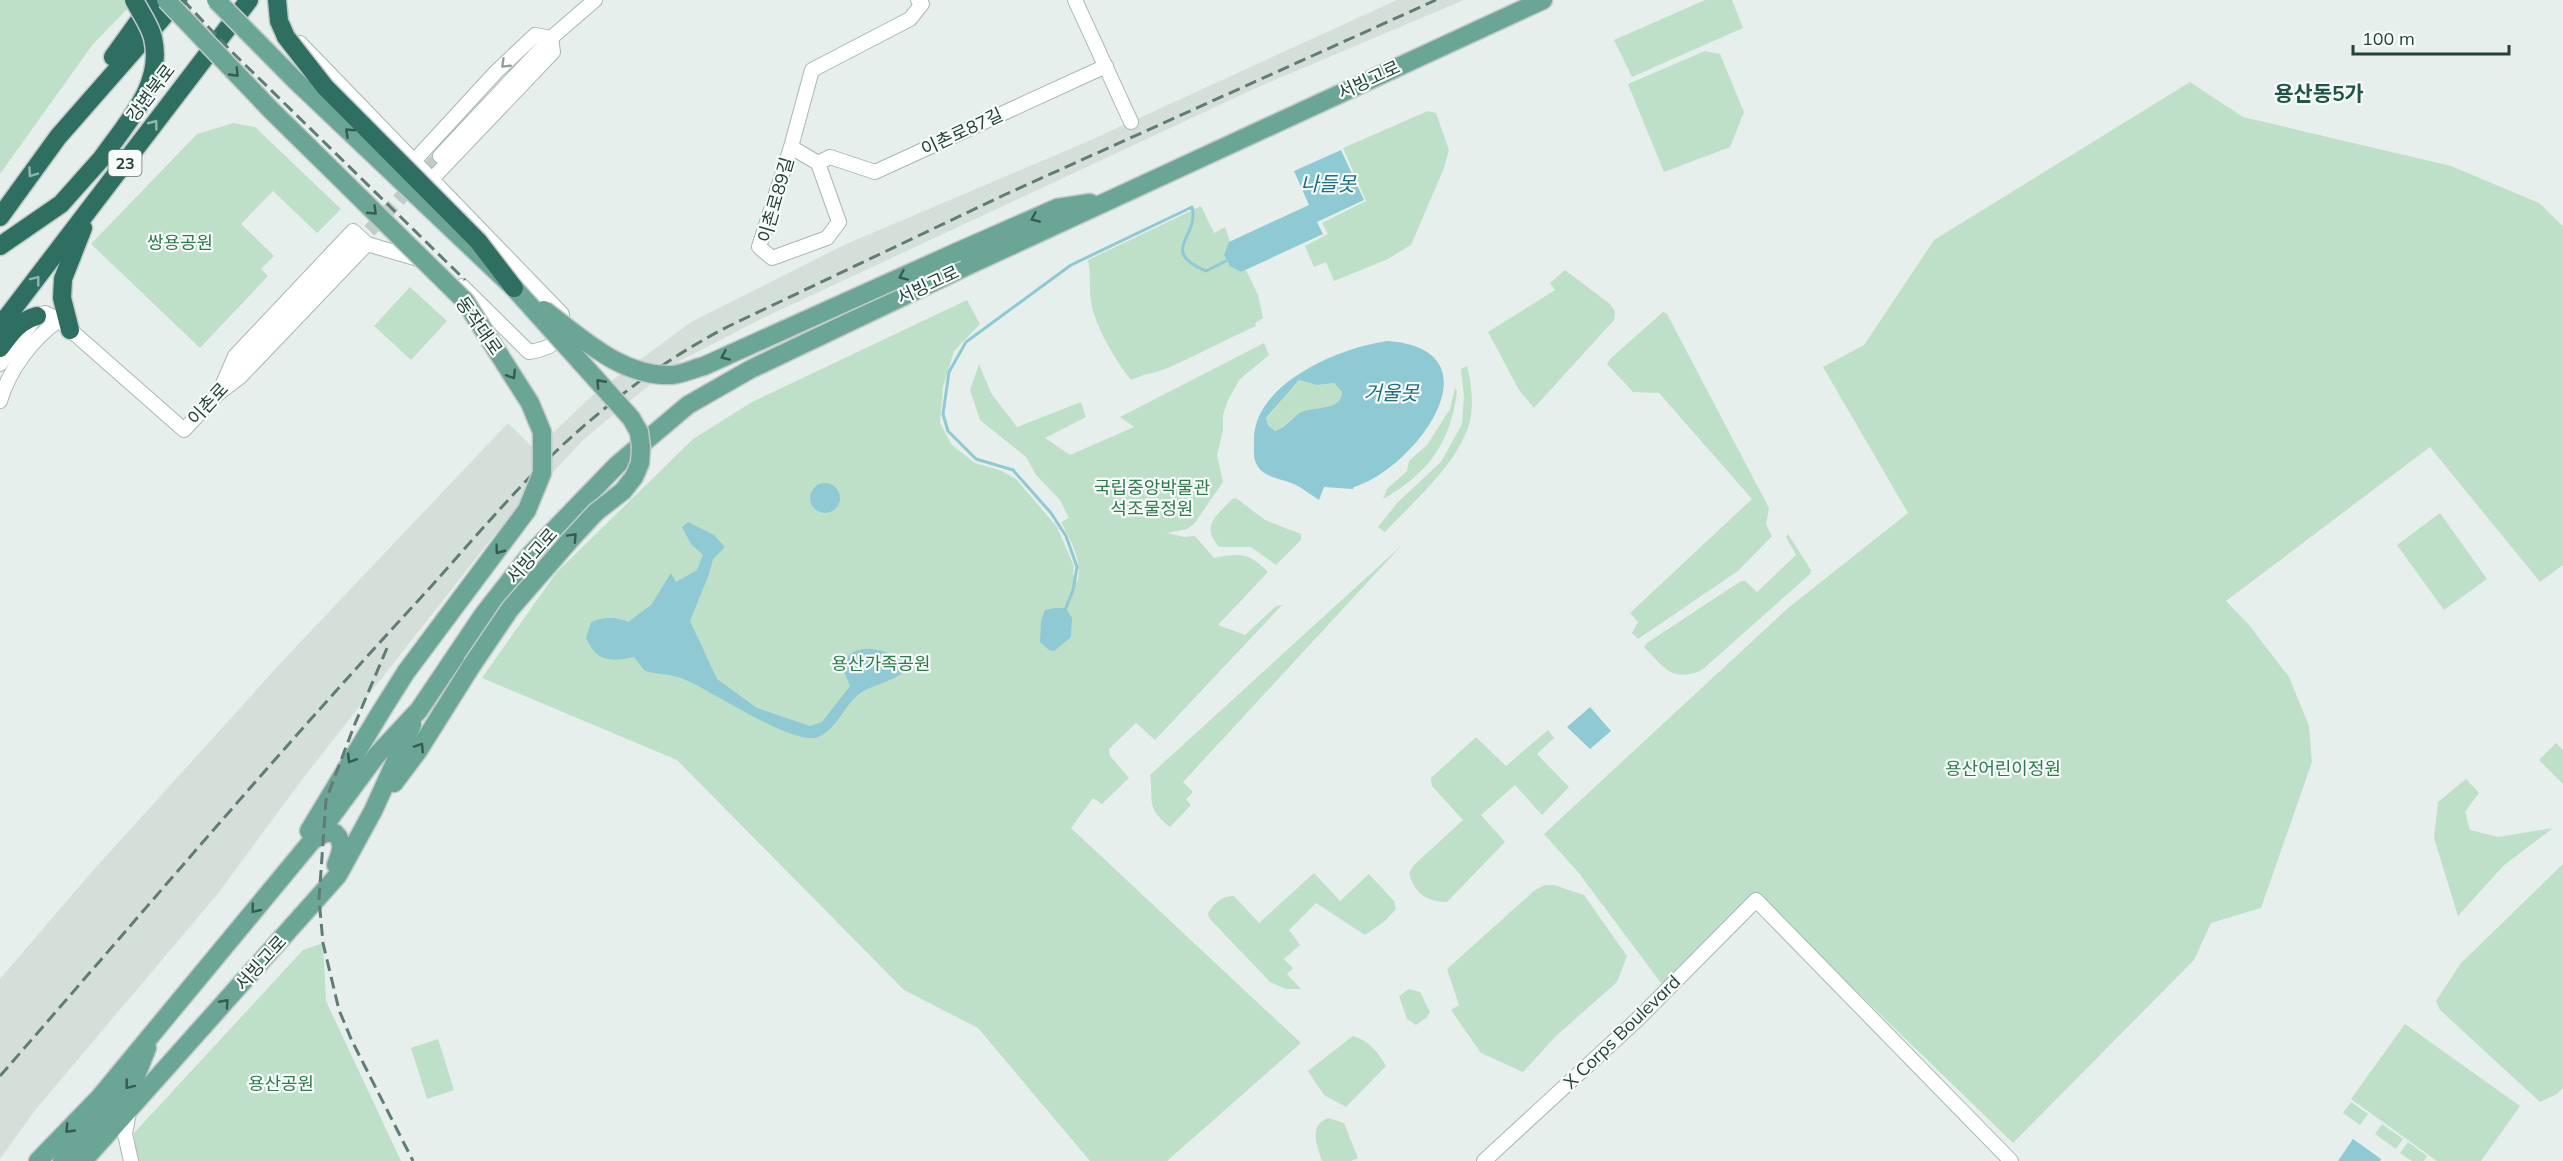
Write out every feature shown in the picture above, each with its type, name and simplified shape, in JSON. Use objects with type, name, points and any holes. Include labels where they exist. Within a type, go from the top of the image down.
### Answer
[{"type":"highway","points":[[0,246],[61,204],[102,158],[145,98],[156,67],[153,36],[134,0]]},
{"type":"highway","points":[[0,218],[154,0]]},
{"type":"highway","points":[[58,137],[178,0]]},
{"type":"highway","name":"강변북로","points":[[0,326],[249,0]]},
{"type":"highway","points":[[282,2],[279,21],[286,37],[325,87],[478,241],[514,288]]},
{"type":"highway","points":[[64,325],[63,279],[89,211]]},
{"type":"highway","points":[[0,348],[16,326],[28,318],[37,316]]},
{"type":"main road","name":"동작대로","points":[[166,0],[270,109],[465,301],[528,400],[542,432],[544,457],[541,481],[527,510],[406,672],[326,800],[292,864]]},
{"type":"main road","points":[[216,0],[296,81],[514,288],[631,418],[639,432],[641,453],[638,469],[627,486],[596,512],[510,609],[418,751],[373,811]]},
{"type":"main road","name":"서빙고로","points":[[38,1161],[100,1097],[311,841],[376,756],[419,710],[483,615],[530,555],[616,465],[688,405],[751,369],[1543,0]]},
{"type":"main road","points":[[514,288],[615,362],[645,372],[673,375],[704,366],[1057,208],[1112,200]]},
{"type":"main road","name":"서빙고로","points":[[83,1161],[338,875],[373,811],[419,710]]},
{"type":"main road","points":[[311,841],[325,833],[334,833],[340,838],[342,850],[329,886]]},
{"type":"main road","name":"서빙고로","points":[[62,1161],[134,1081],[154,1033]]},
{"type":"street","points":[[440,156],[551,38],[595,0]]},
{"type":"street","name":"이촌로89길","points":[[791,147],[818,164],[839,222],[827,238],[772,258],[759,248],[791,147],[812,70],[910,19],[922,4],[918,0]]},
{"type":"street","points":[[1075,0],[1131,122]]},
{"type":"street","points":[[282,2],[290,27],[303,47],[433,178],[553,52],[551,38]]},
{"type":"street","points":[[415,160],[496,72],[535,35],[551,38]]},
{"type":"street","name":"이촌로87길","points":[[818,164],[830,157],[876,172],[1106,66]]},
{"type":"street","name":"이촌로","points":[[64,325],[184,430],[361,246],[441,266],[529,352],[543,350],[555,343],[561,330],[562,314],[433,178]]},
{"type":"street","points":[[0,364],[37,316],[45,313],[64,325],[37,340],[6,380],[0,401]]},
{"type":"street","name":"X Corps Boulevard","points":[[1484,1161],[1639,1018],[1756,900],[2011,1161]]},
{"type":"street","points":[[129,1112],[125,1134],[131,1161]]},
{"type":"shaded area","points":[[1397,0],[1464,0],[1256,88],[763,318],[680,361],[631,400],[582,441],[492,538],[304,777],[216,896],[36,1109],[0,1159],[0,979],[89,875],[288,655],[508,423],[535,450],[595,393],[691,322],[844,245],[1091,140]]},
{"type":"green space","points":[[0,0],[136,0],[93,44],[0,174]]},
{"type":"green space","points":[[1705,0],[1732,0],[1743,28],[1632,77],[1614,40]]},
{"type":"green space","points":[[1705,51],[1720,54],[1744,112],[1730,147],[1664,172],[1628,84]]},
{"type":"green space","name":"용산어린이정원","points":[[2190,82],[2243,117],[2451,166],[2539,203],[2563,226],[2563,565],[2540,582],[2430,447],[2226,601],[2249,625],[2289,677],[2309,726],[2312,762],[2261,908],[2211,923],[2194,960],[2013,1143],[1759,897],[1664,987],[1578,872],[1544,834],[1788,608],[1908,513],[1823,367],[1864,345],[1934,240]]},
{"type":"green space","points":[[1428,111],[1436,113],[1449,150],[1444,168],[1411,245],[1388,259],[1334,281],[1326,262],[1314,267],[1305,246],[1328,234],[1322,223],[1366,201],[1343,148]]},
{"type":"green space","name":"쌍용공원","points":[[233,123],[255,127],[341,209],[317,233],[273,191],[241,224],[274,256],[261,269],[268,276],[200,348],[91,244],[197,134]]},
{"type":"green space","points":[[1201,206],[1214,233],[1225,227],[1241,272],[1246,270],[1258,295],[1263,318],[1255,323],[1256,326],[1181,362],[1131,380],[1096,321],[1091,301],[1088,260]]},
{"type":"green space","points":[[1565,270],[1610,304],[1615,311],[1614,320],[1534,408],[1519,390],[1488,332],[1555,290],[1550,283]]},
{"type":"green space","points":[[410,287],[447,321],[411,360],[374,326]]},
{"type":"green space","name":"용산가족공원","points":[[967,300],[980,324],[954,351],[943,387],[940,423],[952,445],[975,463],[1000,470],[1016,479],[1057,527],[1074,566],[1073,574],[1077,582],[1077,559],[1061,522],[1069,518],[1060,500],[1036,475],[1026,457],[980,420],[970,390],[979,364],[991,393],[1017,427],[1081,402],[1086,417],[1045,438],[1070,455],[1134,427],[1120,417],[1264,343],[1269,355],[1240,379],[1228,400],[1223,415],[1223,430],[1217,455],[1223,482],[1194,524],[1187,529],[1167,533],[1184,537],[1195,536],[1214,558],[1231,555],[1249,557],[1268,572],[1218,625],[1245,635],[1276,606],[1282,605],[1155,740],[1136,723],[1109,749],[1110,756],[1129,778],[1102,804],[1093,798],[1071,828],[1301,1043],[1167,1161],[1090,1161],[978,1028],[904,990],[677,760],[482,678],[556,573],[693,439],[752,402]]},
{"type":"green space","points":[[1663,312],[1667,314],[1769,508],[1766,524],[1772,536],[1738,571],[1638,639],[1632,633],[1638,622],[1630,613],[1752,499],[1659,393],[1633,392],[1607,364]]},
{"type":"green space","points":[[1467,366],[1472,407],[1470,423],[1461,444],[1431,484],[1385,532],[1378,527],[1398,502],[1441,462],[1462,424],[1464,396],[1461,369]]},
{"type":"green space","points":[[1299,380],[1317,385],[1334,383],[1342,392],[1340,399],[1331,406],[1304,411],[1275,431],[1268,425],[1266,419]]},
{"type":"green space","points":[[1455,388],[1457,391],[1449,426],[1435,455],[1413,479],[1383,499],[1387,489],[1407,471],[1409,461],[1427,445],[1450,409]]},
{"type":"green space","points":[[1236,498],[1265,520],[1301,534],[1301,540],[1276,565],[1251,547],[1219,547],[1213,539],[1211,527],[1213,521],[1232,499]]},
{"type":"green space","points":[[2440,513],[2487,579],[2444,610],[2397,545]]},
{"type":"green space","points":[[1788,534],[1811,570],[1810,574],[1702,670],[1684,675],[1671,672],[1644,647],[1741,581],[1745,581],[1757,592],[1796,555],[1786,537]]},
{"type":"green space","points":[[1402,545],[1183,782],[1193,792],[1186,799],[1191,805],[1170,827],[1157,814],[1152,804],[1150,775]]},
{"type":"green space","points":[[1548,730],[1554,738],[1537,754],[1569,787],[1542,815],[1515,785],[1481,815],[1505,842],[1447,902],[1440,902],[1422,895],[1414,886],[1409,873],[1414,865],[1463,820],[1432,786],[1431,778],[1476,737],[1506,766]]},
{"type":"green space","points":[[2556,743],[2563,750],[2563,784],[2539,760]]},
{"type":"green space","points":[[2466,779],[2479,793],[2465,812],[2470,830],[2498,837],[2553,828],[2503,866],[2458,916],[2434,838],[2438,802]]},
{"type":"green space","points":[[2563,864],[2563,1088],[2557,1094],[2540,1102],[2440,1010],[2436,1001],[2461,963]]},
{"type":"green space","points":[[1314,873],[1340,901],[1369,874],[1394,901],[1396,909],[1385,921],[1365,935],[1316,903],[1289,930],[1300,945],[1284,959],[1293,968],[1287,974],[1301,989],[1286,989],[1270,982],[1209,918],[1208,913],[1219,901],[1234,896],[1259,923]]},
{"type":"green space","points":[[1545,885],[1554,885],[1584,895],[1627,956],[1617,982],[1556,1036],[1523,1072],[1481,1053],[1451,1010],[1459,1005],[1447,969],[1535,890]]},
{"type":"green space","name":"용산공원","points":[[323,943],[326,1001],[401,1161],[135,1161],[134,1133],[303,950]]},
{"type":"green space","points":[[1409,989],[1420,992],[1430,1012],[1416,1025],[1407,1019],[1399,996]]},
{"type":"green space","points":[[2405,1024],[2520,1106],[2481,1161],[2437,1161],[2351,1099]]},
{"type":"green space","points":[[1353,1036],[1372,1048],[1386,1066],[1346,1107],[1324,1095],[1308,1071]]},
{"type":"green space","points":[[438,1039],[454,1090],[427,1099],[411,1048]]},
{"type":"green space","points":[[2351,1102],[2368,1114],[2360,1125],[2343,1113]]},
{"type":"green space","points":[[1328,1118],[1344,1123],[1358,1158],[1351,1161],[1322,1161],[1316,1142],[1316,1131],[1322,1121]]},
{"type":"green space","points":[[2382,1124],[2403,1139],[2396,1149],[2375,1134]]},
{"type":"green space","points":[[2408,1142],[2427,1156],[2424,1161],[2412,1161],[2400,1153]]},
{"type":"water","name":"나들못","points":[[1341,150],[1364,200],[1317,222],[1323,234],[1241,272],[1230,266],[1224,255],[1229,242],[1309,205],[1294,171]]},
{"type":"water","name":"거울못","points":[[1388,341],[1422,349],[1440,365],[1444,386],[1437,410],[1422,435],[1402,457],[1378,476],[1353,489],[1324,487],[1319,500],[1296,485],[1263,472],[1255,461],[1254,440],[1258,420],[1268,402],[1283,386],[1324,360],[1368,345]],"holes":[[[1299,380],[1317,385],[1334,383],[1342,392],[1340,399],[1331,406],[1304,411],[1275,431],[1268,425],[1266,418]]]},
{"type":"water","points":[[825,483],[836,487],[840,498],[836,509],[825,513],[814,509],[810,498],[814,487]]},
{"type":"water","points":[[688,522],[714,535],[725,547],[713,559],[690,621],[717,679],[757,708],[810,726],[822,722],[850,686],[842,666],[847,657],[862,649],[879,650],[904,660],[903,672],[862,692],[850,702],[825,733],[818,737],[806,738],[750,715],[681,678],[645,671],[634,657],[611,660],[600,656],[586,638],[591,622],[610,618],[628,622],[651,605],[671,573],[676,582],[697,570],[703,555],[691,544],[682,527]]},
{"type":"water","points":[[1066,608],[1072,618],[1071,637],[1054,651],[1049,650],[1040,642],[1041,621],[1045,610]]},
{"type":"water","points":[[1590,707],[1611,731],[1590,749],[1567,727]]},
{"type":"water","points":[[2353,1139],[2381,1159],[2380,1161],[2338,1161]]},
{"type":"waterway","points":[[1066,608],[1073,590],[1077,567],[1066,536],[1051,513],[1013,470],[976,459],[948,431],[943,414],[949,372],[966,342],[1071,265],[1192,207],[1193,218],[1183,250],[1185,257],[1192,264],[1206,271],[1226,261]]},
{"type":"tunnel","points":[[355,246],[440,156]]},
{"type":"railway","points":[[183,0],[230,50],[465,280]]},
{"type":"railway","points":[[0,1076],[258,779],[497,512],[548,459],[621,395],[674,358],[729,326],[1004,195],[1436,0]]},
{"type":"railway","points":[[387,648],[326,800],[319,899],[323,943],[339,1010],[352,1041],[413,1161]]},
{"type":"district","name":"용산동5가","points":[[2319,94]]},
{"type":"park label","name":"국립중앙박물관 석조물정원","points":[[1152,498]]}]
